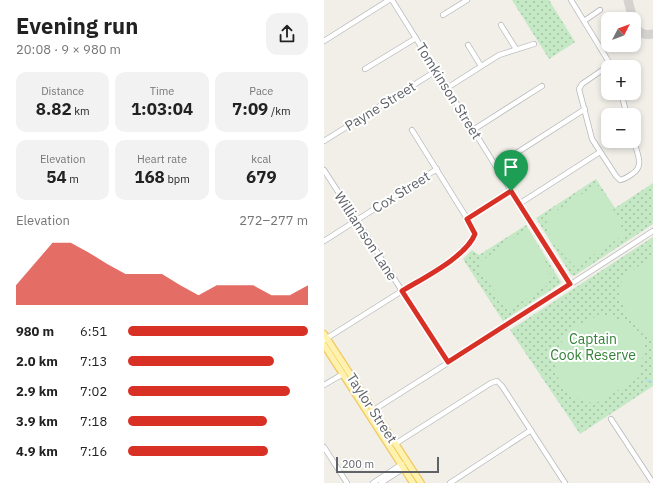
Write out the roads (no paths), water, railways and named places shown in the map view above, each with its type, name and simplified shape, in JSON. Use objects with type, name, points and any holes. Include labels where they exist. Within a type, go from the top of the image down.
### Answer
[{"type":"main road","name":"Taylor Street","points":[[325,337],[414,483]]},
{"type":"main road","name":"Taylor Street","points":[[324,345],[343,374],[396,444],[421,483]]},
{"type":"street","name":"Tomkinson Street","points":[[390,0],[448,88],[570,284]]},
{"type":"street","points":[[324,42],[390,0]]},
{"type":"street","points":[[443,15],[467,0]]},
{"type":"street","points":[[571,0],[608,60]]},
{"type":"street","points":[[584,21],[600,10]]},
{"type":"street","points":[[501,26],[516,49]]},
{"type":"street","points":[[365,69],[416,38]]},
{"type":"street","points":[[448,88],[498,55],[534,44]]},
{"type":"street","points":[[468,46],[481,66]]},
{"type":"street","name":"Payne Street","points":[[324,141],[436,71]]},
{"type":"street","points":[[601,73],[582,84],[579,89],[592,139],[620,180],[637,171],[640,163],[636,148]]},
{"type":"street","points":[[473,130],[542,86]]},
{"type":"street","points":[[496,166],[585,109]]},
{"type":"street","points":[[325,337],[462,253],[472,242],[475,234],[467,219],[412,130]]},
{"type":"street","points":[[519,204],[600,152]]},
{"type":"street","name":"Cox Street","points":[[324,241],[437,169]]},
{"type":"street","name":"Williamson Lane","points":[[324,170],[448,362]]},
{"type":"street","points":[[467,219],[511,191]]},
{"type":"street","points":[[371,412],[653,231]]},
{"type":"street","points":[[324,386],[343,374]]},
{"type":"street","points":[[396,444],[491,383],[497,382],[502,386],[565,483]]},
{"type":"street","points":[[611,419],[652,483]]},
{"type":"street","points":[[450,483],[531,430]]},
{"type":"street","points":[[324,447],[347,483]]},
{"type":"street","points":[[374,483],[403,466]]},
{"type":"street","points":[[381,483],[403,466]]},
{"type":"waterway","points":[[646,380],[653,382]]},
{"type":"park label","name":"Captain Cook Reserve","points":[[593,348]]}]
